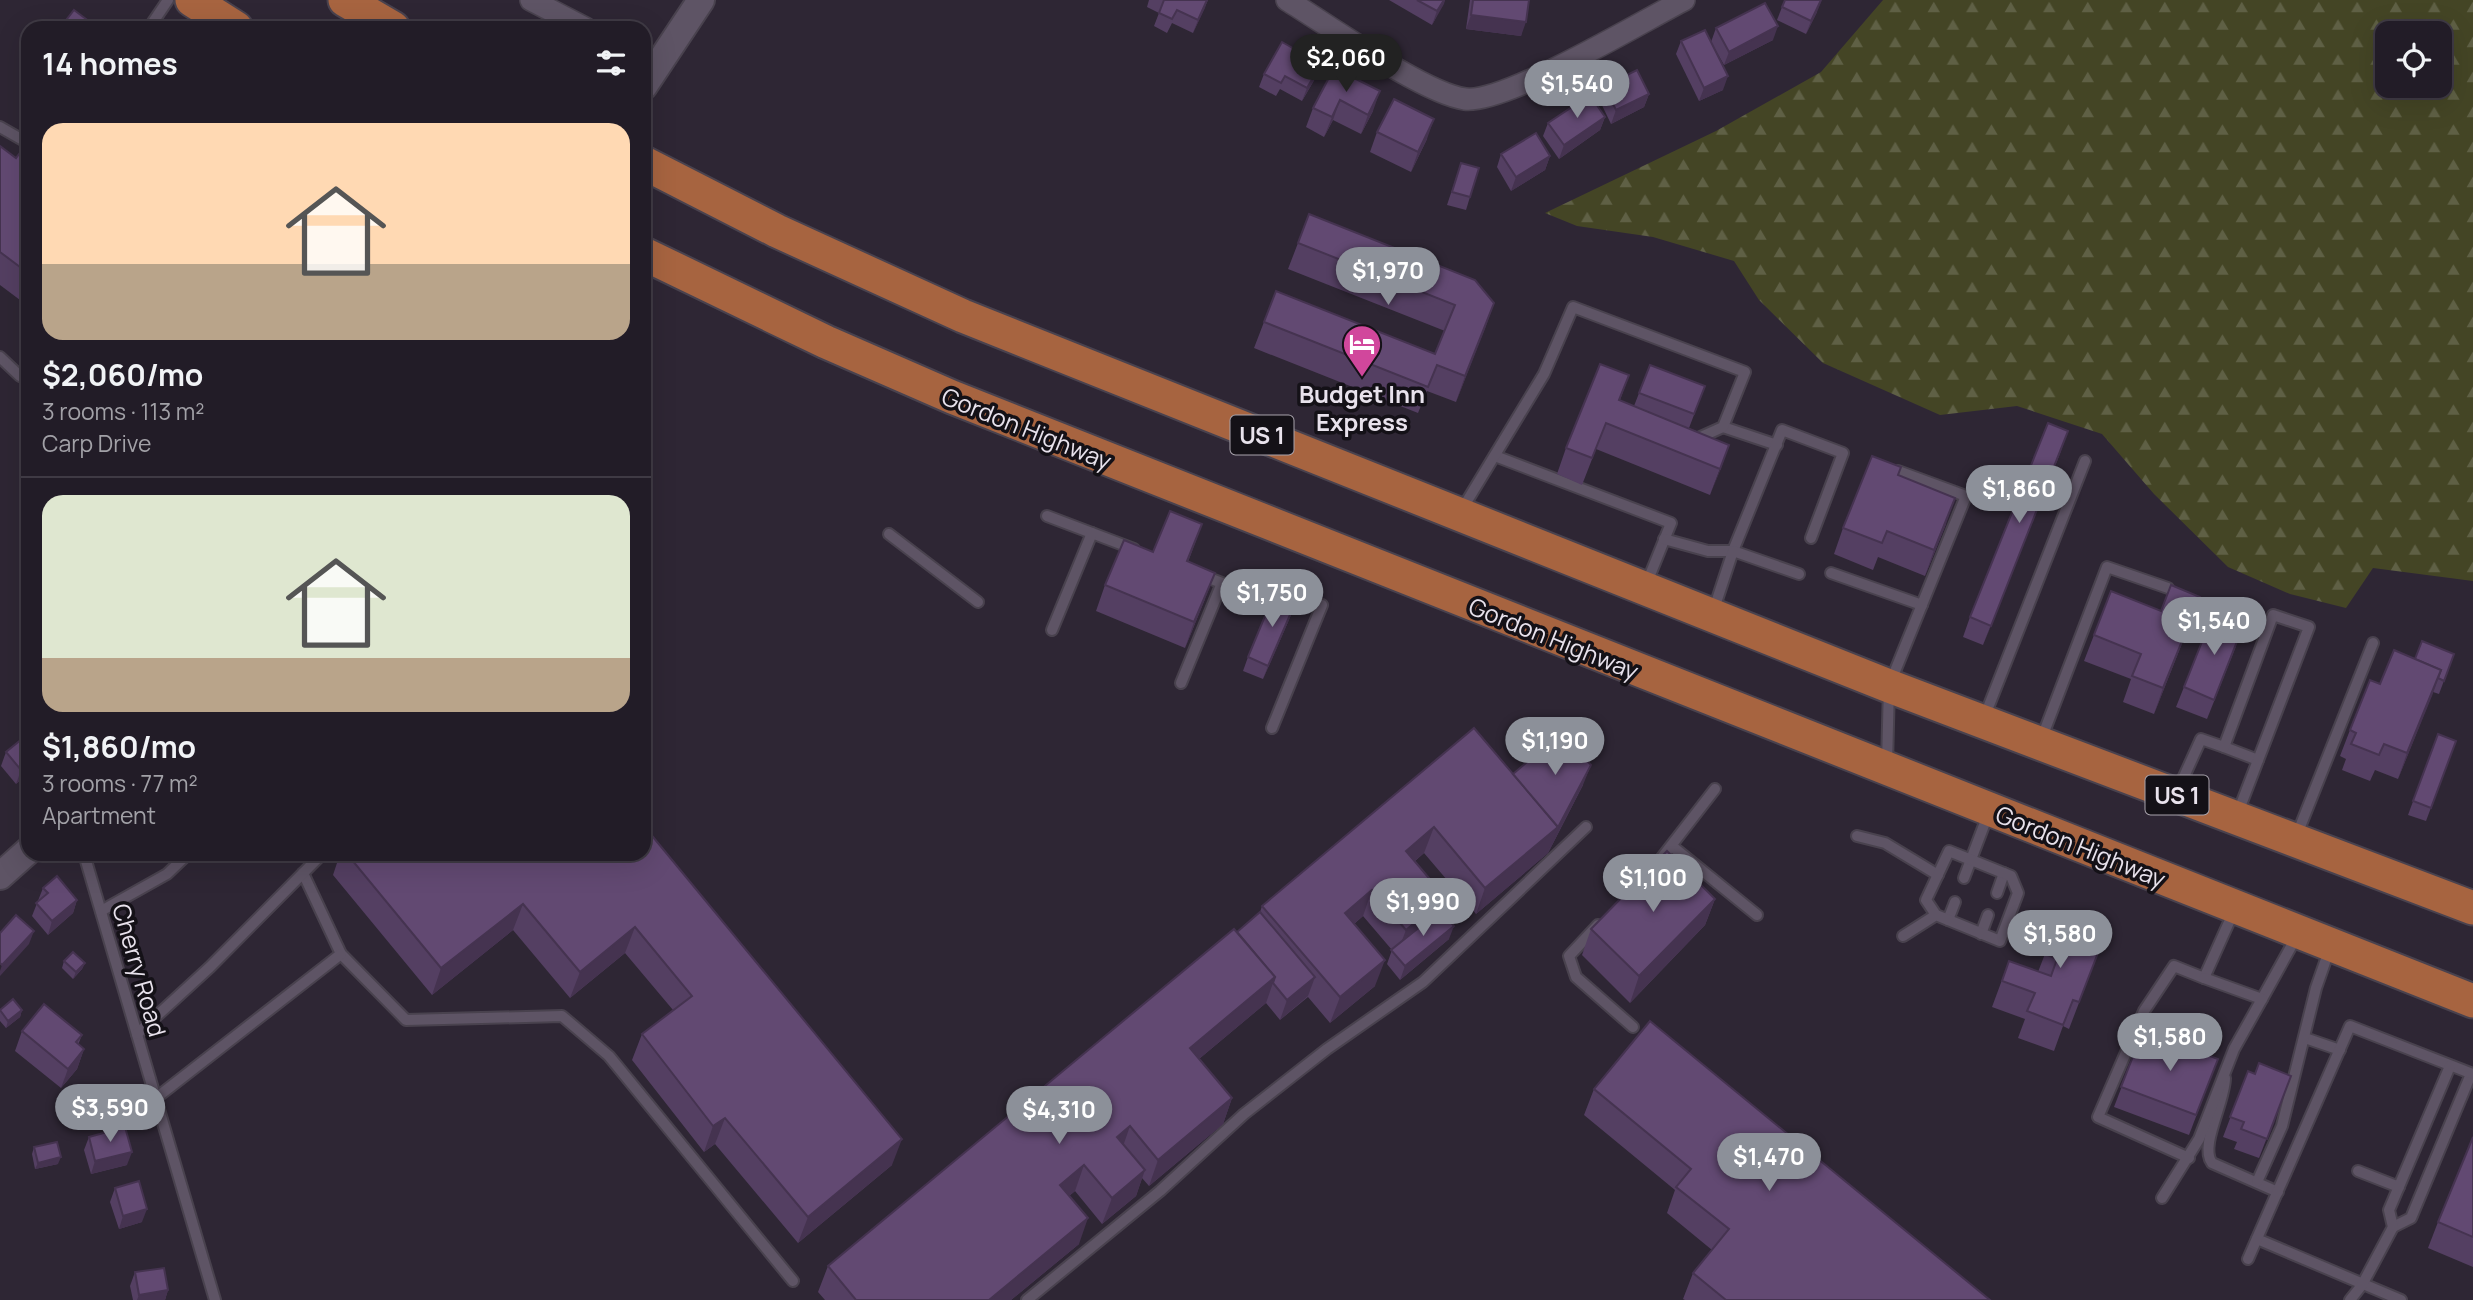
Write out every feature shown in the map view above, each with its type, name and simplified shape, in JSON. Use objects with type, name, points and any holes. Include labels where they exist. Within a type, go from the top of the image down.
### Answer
[{"type":"highway","points":[[192,0],[222,21]]},
{"type":"highway","points":[[345,0],[381,21]]},
{"type":"highway","name":"US 1","points":[[651,167],[777,231],[963,316],[1889,686],[2473,908]]},
{"type":"highway","name":"Gordon Highway","points":[[651,257],[806,332],[952,397],[2473,1001]]},
{"type":"street","points":[[531,0],[571,21]]},
{"type":"street","points":[[651,66],[701,0]]},
{"type":"street","points":[[1287,0],[1433,89],[1468,99],[1484,98],[1522,84],[1684,0]]},
{"type":"street","points":[[0,876],[21,856]]},
{"type":"lane","points":[[154,21],[168,0]]},
{"type":"lane","points":[[0,127],[21,139]]},
{"type":"lane","points":[[1459,515],[1544,374],[1573,307],[1745,372],[1723,427],[1697,440],[1686,436]]},
{"type":"lane","points":[[0,357],[21,376]]},
{"type":"lane","points":[[1723,427],[1777,445]]},
{"type":"lane","points":[[1712,615],[1733,551],[1782,430],[1843,453],[1811,538]]},
{"type":"lane","points":[[1495,456],[1671,523],[1645,588]]},
{"type":"lane","points":[[1983,721],[2085,461]]},
{"type":"lane","points":[[1887,770],[1889,686],[1966,496],[1898,471]]},
{"type":"lane","points":[[1048,516],[1140,552]]},
{"type":"lane","points":[[1052,631],[1092,533]]},
{"type":"lane","points":[[889,534],[978,602]]},
{"type":"lane","points":[[1664,539],[1708,551],[1733,551],[1799,574]]},
{"type":"lane","points":[[2040,743],[2107,567],[2168,588]]},
{"type":"lane","points":[[1181,683],[1222,583],[1185,569]]},
{"type":"lane","points":[[1831,573],[1922,604]]},
{"type":"lane","points":[[1272,728],[1322,605]]},
{"type":"lane","points":[[2224,747],[2273,615],[2309,627],[2236,818]]},
{"type":"lane","points":[[2295,840],[2373,643]]},
{"type":"lane","points":[[2176,795],[2201,739],[2258,760]]},
{"type":"lane","points":[[1654,867],[1715,789]]},
{"type":"lane","points":[[1964,878],[1990,810]]},
{"type":"lane","points":[[1027,1300],[1160,1191],[1244,1114],[1327,1049],[1423,982],[1586,827]]},
{"type":"lane","points":[[1857,835],[1885,842],[1938,875]]},
{"type":"lane","points":[[1672,847],[1758,915]]},
{"type":"lane","points":[[1949,851],[1971,859],[2011,876],[2018,893],[2000,942],[1936,915],[1926,900],[1949,851]]},
{"type":"lane","name":"Cherry Road","points":[[86,861],[215,1300]]},
{"type":"lane","points":[[101,911],[167,874],[181,861]]},
{"type":"lane","points":[[137,1034],[315,861]]},
{"type":"lane","points":[[303,873],[341,954],[406,1020],[562,1016],[609,1056],[793,1281]]},
{"type":"lane","points":[[1997,892],[2004,873]]},
{"type":"lane","points":[[1948,920],[1955,902]]},
{"type":"lane","points":[[2204,978],[2236,908]]},
{"type":"lane","points":[[1903,936],[1936,915]]},
{"type":"lane","points":[[1981,934],[1988,915]]},
{"type":"lane","points":[[1606,916],[1569,956],[1576,977],[1633,1027]]},
{"type":"lane","points":[[2162,1198],[2189,1158],[2225,1070],[2299,933]]},
{"type":"lane","points":[[2257,1182],[2282,1126],[2330,945]]},
{"type":"lane","points":[[156,1098],[341,954]]},
{"type":"lane","points":[[2189,1158],[2098,1117],[2144,1011],[2174,966],[2262,999]]},
{"type":"lane","points":[[2248,1259],[2350,1026],[2472,1074],[2411,1217],[2393,1227],[2362,1285],[2350,1300]]},
{"type":"lane","points":[[2305,1038],[2340,1050]]},
{"type":"lane","points":[[2393,1227],[2389,1210],[2451,1066]]},
{"type":"lane","points":[[2225,1070],[2225,1094],[2207,1147],[2207,1157],[2212,1163],[2278,1192]]},
{"type":"lane","points":[[2358,1171],[2399,1187]]},
{"type":"lane","points":[[2257,1239],[2401,1300]]},
{"type":"green space","points":[[1883,0],[2473,0],[2473,581],[2373,568],[2346,608],[2290,594],[2228,567],[2154,494],[2102,434],[2017,406],[1940,415],[1823,363],[1759,300],[1734,261],[1653,237],[1577,226],[1545,213],[1716,131],[1821,72]]},
{"type":"building","points":[[1164,0],[1207,0],[1198,20],[1177,10],[1172,19],[1159,13]]},
{"type":"building","points":[[1417,0],[1444,0],[1437,11]]},
{"type":"building","points":[[1473,0],[1529,0],[1526,22],[1471,15]]},
{"type":"building","points":[[1785,0],[1821,0],[1811,21],[1782,7]]},
{"type":"building","points":[[1765,3],[1778,26],[1729,52],[1716,28]]},
{"type":"building","points":[[74,10],[89,21],[65,21]]},
{"type":"building","points":[[1705,30],[1728,76],[1704,88],[1681,41]]},
{"type":"building","points":[[1282,42],[1321,64],[1307,88],[1285,76],[1281,83],[1264,74]]},
{"type":"building","points":[[1334,68],[1380,91],[1368,115],[1340,100],[1332,117],[1313,108]]},
{"type":"building","points":[[1637,70],[1649,94],[1616,110],[1604,86]]},
{"type":"building","points":[[1590,95],[1605,117],[1564,145],[1548,123]]},
{"type":"building","points":[[1394,99],[1434,119],[1418,152],[1377,132]]},
{"type":"building","points":[[1536,133],[1550,156],[1516,177],[1501,154]]},
{"type":"building","points":[[0,146],[16,158],[21,151],[21,268],[0,252]]},
{"type":"building","points":[[1461,163],[1479,168],[1470,197],[1452,192]]},
{"type":"building","points":[[1309,214],[1475,280],[1494,303],[1465,376],[1437,365],[1428,387],[1264,322],[1276,291],[1435,354],[1455,305],[1298,243]]},
{"type":"building","points":[[1600,364],[1629,375],[1619,400],[1729,445],[1720,469],[1606,423],[1592,458],[1566,448]]},
{"type":"building","points":[[1650,365],[1705,386],[1694,414],[1639,393]]},
{"type":"building","points":[[2048,423],[2068,431],[1991,626],[1970,617]]},
{"type":"building","points":[[1872,456],[1901,467],[1898,475],[1955,498],[1934,550],[1887,531],[1882,543],[1843,528]]},
{"type":"building","points":[[1170,511],[1202,524],[1187,561],[1215,573],[1194,622],[1105,585],[1124,540],[1153,552]]},
{"type":"building","points":[[2171,585],[2200,597],[2163,688],[2132,676],[2141,654],[2094,635],[2111,591],[2161,611]]},
{"type":"building","points":[[1275,592],[1296,601],[1268,666],[1248,657]]},
{"type":"building","points":[[2213,614],[2243,626],[2214,700],[2184,687]]},
{"type":"building","points":[[2422,641],[2454,654],[2444,681],[2438,678],[2441,670],[2415,659]]},
{"type":"building","points":[[2394,650],[2441,670],[2407,753],[2384,744],[2379,755],[2351,744],[2356,733],[2350,730],[2370,680],[2380,684]]},
{"type":"building","points":[[1474,728],[1558,827],[1485,888],[1434,827],[1406,851],[1445,897],[1406,930],[1372,890],[1345,913],[1385,960],[1340,997],[1262,906]]},
{"type":"building","points":[[1562,732],[1591,765],[1555,833],[1558,827],[1513,774]]},
{"type":"building","points":[[2438,734],[2456,741],[2431,808],[2413,801]]},
{"type":"building","points":[[21,740],[21,770],[6,752]]},
{"type":"building","points":[[651,834],[902,1139],[808,1217],[725,1118],[713,1126],[642,1034],[692,996],[635,927],[580,972],[523,904],[441,968],[353,861],[651,861]]},
{"type":"building","points":[[1667,851],[1715,899],[1639,976],[1591,929]]},
{"type":"building","points":[[57,876],[77,900],[52,921],[36,903],[48,893],[43,888]]},
{"type":"building","points":[[1441,910],[1454,926],[1405,966],[1391,950]]},
{"type":"building","points":[[1260,912],[1315,977],[1287,1000],[1273,983],[1275,977],[1237,932]]},
{"type":"building","points":[[16,915],[34,931],[2,965],[0,933]]},
{"type":"building","points":[[2060,915],[2106,932],[2079,1002],[2073,1000],[2063,1025],[2027,1011],[2035,993],[2002,981],[2009,961],[2051,976],[2057,959],[2045,954]]},
{"type":"building","points":[[1234,929],[1275,977],[1190,1048],[1232,1098],[1158,1160],[1130,1126],[1117,1137],[1145,1170],[1112,1198],[1084,1165],[1060,1185],[1088,1218],[989,1300],[856,1300],[828,1266]]},
{"type":"building","points":[[73,952],[85,963],[76,972],[64,961]]},
{"type":"building","points":[[13,999],[22,1010],[8,1021],[0,1010]]},
{"type":"building","points":[[44,1004],[82,1035],[76,1042],[84,1049],[68,1069],[22,1031]]},
{"type":"building","points":[[1650,1021],[1990,1300],[1726,1300],[1693,1273],[1729,1229],[1676,1187],[1691,1169],[1594,1089]]},
{"type":"building","points":[[2143,1031],[2218,1059],[2196,1115],[2121,1087]]},
{"type":"building","points":[[2259,1063],[2291,1076],[2267,1139],[2241,1129],[2244,1122],[2230,1117],[2248,1071],[2255,1074]]},
{"type":"building","points":[[125,1127],[132,1152],[95,1161],[89,1137]]},
{"type":"building","points":[[2473,1137],[2473,1237],[2438,1222]]},
{"type":"building","points":[[57,1142],[61,1157],[38,1163],[34,1147]]},
{"type":"building","points":[[139,1181],[147,1209],[123,1216],[115,1188]]},
{"type":"building","points":[[164,1268],[168,1290],[139,1295],[135,1272]]},
{"type":"place","name":"Budget Inn Express","points":[[1362,378]]}]
